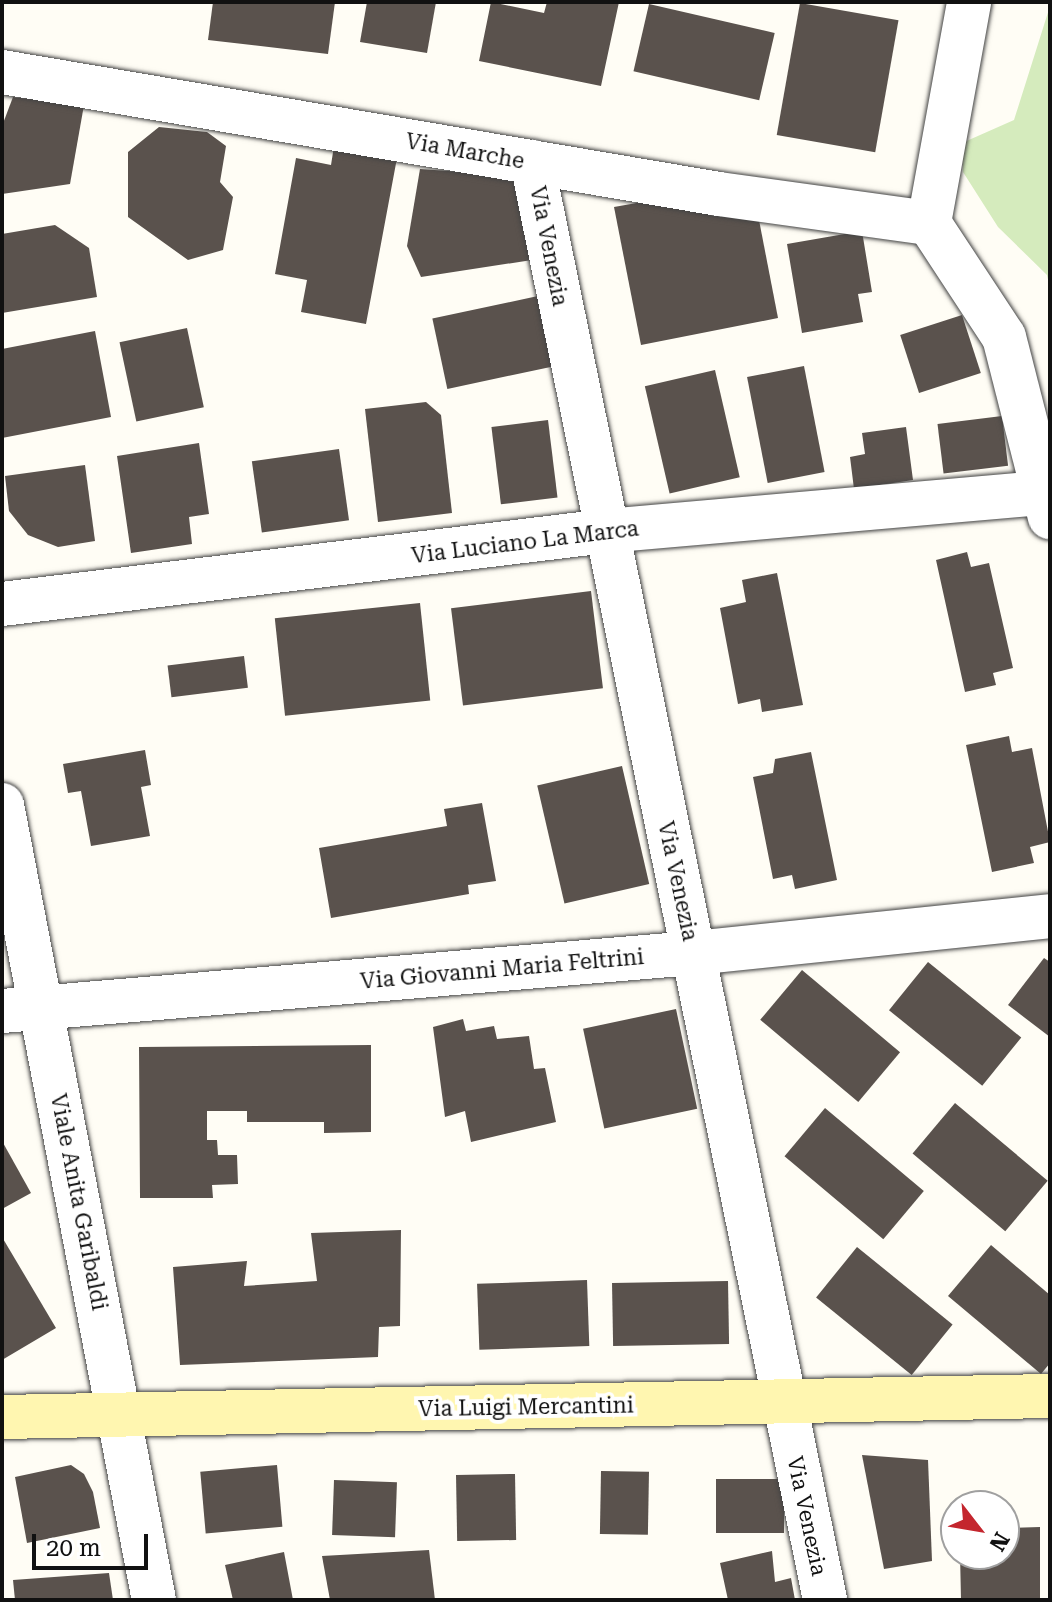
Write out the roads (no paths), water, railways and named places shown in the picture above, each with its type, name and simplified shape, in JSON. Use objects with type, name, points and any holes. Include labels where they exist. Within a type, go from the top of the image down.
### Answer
[{"type":"street","points":[[969,2],[929,223],[1004,337],[1048,500]]},
{"type":"street","name":"Via Marche","points":[[2,72],[532,162],[929,223]]},
{"type":"street","name":"Via Venezia","points":[[532,162],[825,1600]]},
{"type":"street","name":"Via Luciano La Marca","points":[[2,604],[606,531],[1048,500]]},
{"type":"street","name":"Viale Anita Garibaldi","points":[[2,805],[22,1009],[119,1415],[154,1600]]},
{"type":"street","name":"Via Giovanni Maria Feltrini","points":[[22,1009],[693,953],[1050,916]]},
{"type":"street","name":"Via Luigi Mercantini","points":[[2,1417],[1050,1396]]}]
